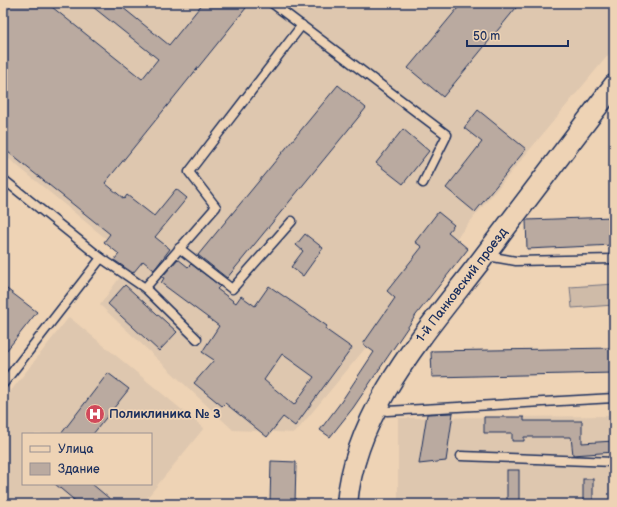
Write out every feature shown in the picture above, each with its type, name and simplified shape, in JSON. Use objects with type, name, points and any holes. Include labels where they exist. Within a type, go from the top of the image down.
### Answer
[{"type":"street","name":"1-й Панковский проезд","points":[[347,504],[356,458],[366,430],[399,368],[614,86]]},
{"type":"lane","points":[[272,3],[447,135],[424,183]]},
{"type":"lane","points":[[145,288],[216,206],[189,172],[302,25]]},
{"type":"lane","points":[[3,180],[100,258],[145,288],[197,339]]},
{"type":"lane","points":[[180,248],[232,289],[292,221]]},
{"type":"lane","points":[[487,252],[493,256],[516,261],[614,259]]},
{"type":"lane","points":[[3,384],[100,258]]},
{"type":"lane","points":[[378,406],[387,411],[614,398]]},
{"type":"lane","points":[[461,456],[614,462]]},
{"type":"shaded area","points":[[3,3],[614,3],[614,48],[295,433],[233,430],[100,305],[132,260],[3,154]]},
{"type":"shaded area","points":[[614,284],[614,305],[572,308],[570,287]]},
{"type":"shaded area","name":"Поликлиника № 3","points":[[69,317],[204,428],[142,504],[10,504],[3,499],[3,401]]},
{"type":"shaded area","points":[[614,416],[614,504],[398,504],[398,418]]},
{"type":"building","points":[[3,3],[47,3],[142,79],[158,59],[88,3],[117,3],[169,45],[203,3],[240,3],[246,8],[105,183],[124,199],[127,195],[154,216],[176,189],[187,198],[155,237],[170,249],[154,270],[143,261],[133,273],[114,260],[119,254],[104,242],[110,234],[3,148]]},
{"type":"building","points":[[462,3],[520,3],[443,97],[408,68]]},
{"type":"building","points":[[338,85],[366,108],[227,278],[198,255]]},
{"type":"building","points":[[478,110],[526,149],[475,212],[446,188],[482,142],[464,128]]},
{"type":"building","points":[[403,129],[429,151],[403,184],[376,163]]},
{"type":"building","points":[[438,212],[454,225],[448,232],[468,249],[416,315],[353,408],[330,437],[320,430],[341,402],[374,352],[363,344],[395,298],[387,291],[422,247],[415,242]]},
{"type":"building","points":[[614,217],[614,245],[527,249],[526,220]]},
{"type":"building","points":[[305,234],[323,248],[303,276],[291,267],[303,251],[296,245]]},
{"type":"building","points":[[178,259],[188,267],[191,264],[220,286],[217,289],[236,303],[241,296],[255,306],[269,286],[327,326],[325,329],[352,348],[295,426],[283,417],[267,437],[225,403],[222,406],[194,383],[214,360],[202,352],[219,326],[161,283],[164,278],[162,277]],"holes":[[[282,354],[314,377],[294,405],[264,380]]]},
{"type":"building","points":[[125,285],[177,332],[159,351],[108,304]]},
{"type":"building","points":[[3,286],[37,312],[3,355]]},
{"type":"building","points":[[614,348],[614,373],[432,377],[431,351]]},
{"type":"building","points":[[108,373],[129,389],[94,433],[62,433]]},
{"type":"building","points":[[453,413],[446,461],[419,464],[427,414]]},
{"type":"building","points":[[484,417],[524,417],[524,421],[582,421],[582,443],[614,441],[614,452],[573,455],[571,437],[524,437],[524,441],[512,441],[512,433],[484,433]]},
{"type":"building","points":[[271,461],[296,462],[295,504],[270,504]]},
{"type":"building","points":[[507,470],[519,470],[519,504],[507,504]]},
{"type":"building","points":[[583,479],[593,479],[593,504],[583,504]]},
{"type":"building","points":[[56,485],[93,485],[116,504],[79,504]]},
{"type":"place","name":"Поликлиника № 3","points":[[95,414]]}]
